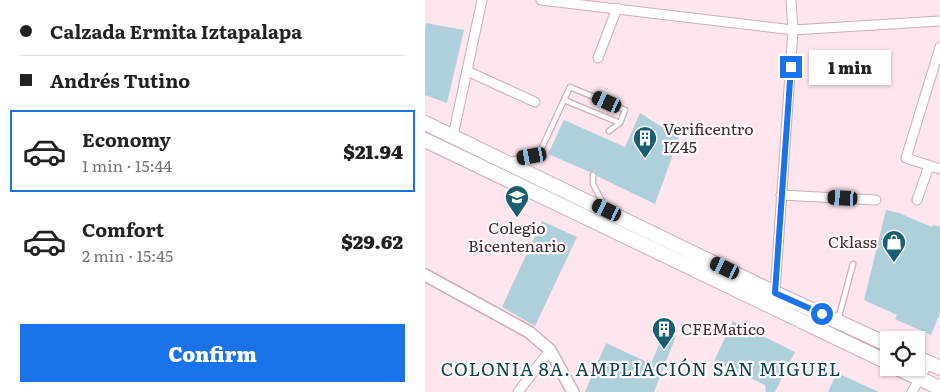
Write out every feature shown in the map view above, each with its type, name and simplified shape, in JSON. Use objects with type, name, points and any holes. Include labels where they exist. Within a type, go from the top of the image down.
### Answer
[{"type":"main road","points":[[425,123],[775,293],[880,341]]},
{"type":"main road","points":[[425,140],[880,359]]},
{"type":"main road","points":[[425,275],[529,332],[550,350],[573,392]]},
{"type":"main road","points":[[915,376],[940,388]]},
{"type":"street","points":[[453,136],[481,0]]},
{"type":"street","points":[[541,0],[793,30],[940,21]]},
{"type":"street","points":[[775,293],[793,30],[791,0]]},
{"type":"street","points":[[598,58],[617,8]]},
{"type":"street","points":[[940,47],[906,158],[940,169]]},
{"type":"street","points":[[467,71],[535,102]]},
{"type":"street","points":[[917,200],[929,166]]},
{"type":"street","points":[[781,195],[876,200]]},
{"type":"street","points":[[518,392],[550,350]]},
{"type":"street","points":[[912,392],[928,363]]},
{"type":"lane","points":[[505,161],[532,156],[540,152],[570,87],[625,110],[619,123],[609,130]]},
{"type":"lane","points":[[564,100],[619,123]]},
{"type":"lane","points":[[593,175],[593,184],[607,210]]},
{"type":"lane","points":[[837,321],[853,264]]},
{"type":"building","points":[[426,23],[464,30],[447,103],[425,95]]},
{"type":"building","points":[[640,113],[679,138],[655,204],[597,176],[595,171],[590,172],[548,154],[564,120],[625,147]]},
{"type":"building","points":[[886,210],[899,213],[932,227],[933,225],[940,227],[940,313],[931,335],[895,319],[897,315],[864,300]]},
{"type":"building","points":[[542,221],[577,237],[535,326],[502,307]]},
{"type":"building","points":[[733,321],[795,352],[775,392],[766,392],[765,385],[714,361]]},
{"type":"building","points":[[665,331],[676,336],[654,392],[585,392],[606,343],[651,364]]},
{"type":"building","points":[[837,373],[879,392],[828,392]]},
{"type":"place","name":"Verificentro IZ45","points":[[645,159]]},
{"type":"place","name":"Colegio Bicentenario","points":[[517,218]]},
{"type":"place","name":"Cklass","points":[[894,263]]},
{"type":"place","name":"CFEMatico","points":[[664,350]]},
{"type":"district","name":"COLONIA 8A. AMPLIACIÓN SAN MIGUEL","points":[[641,370]]},
{"type":"route","points":[[791,67],[775,293],[822,314]]}]
